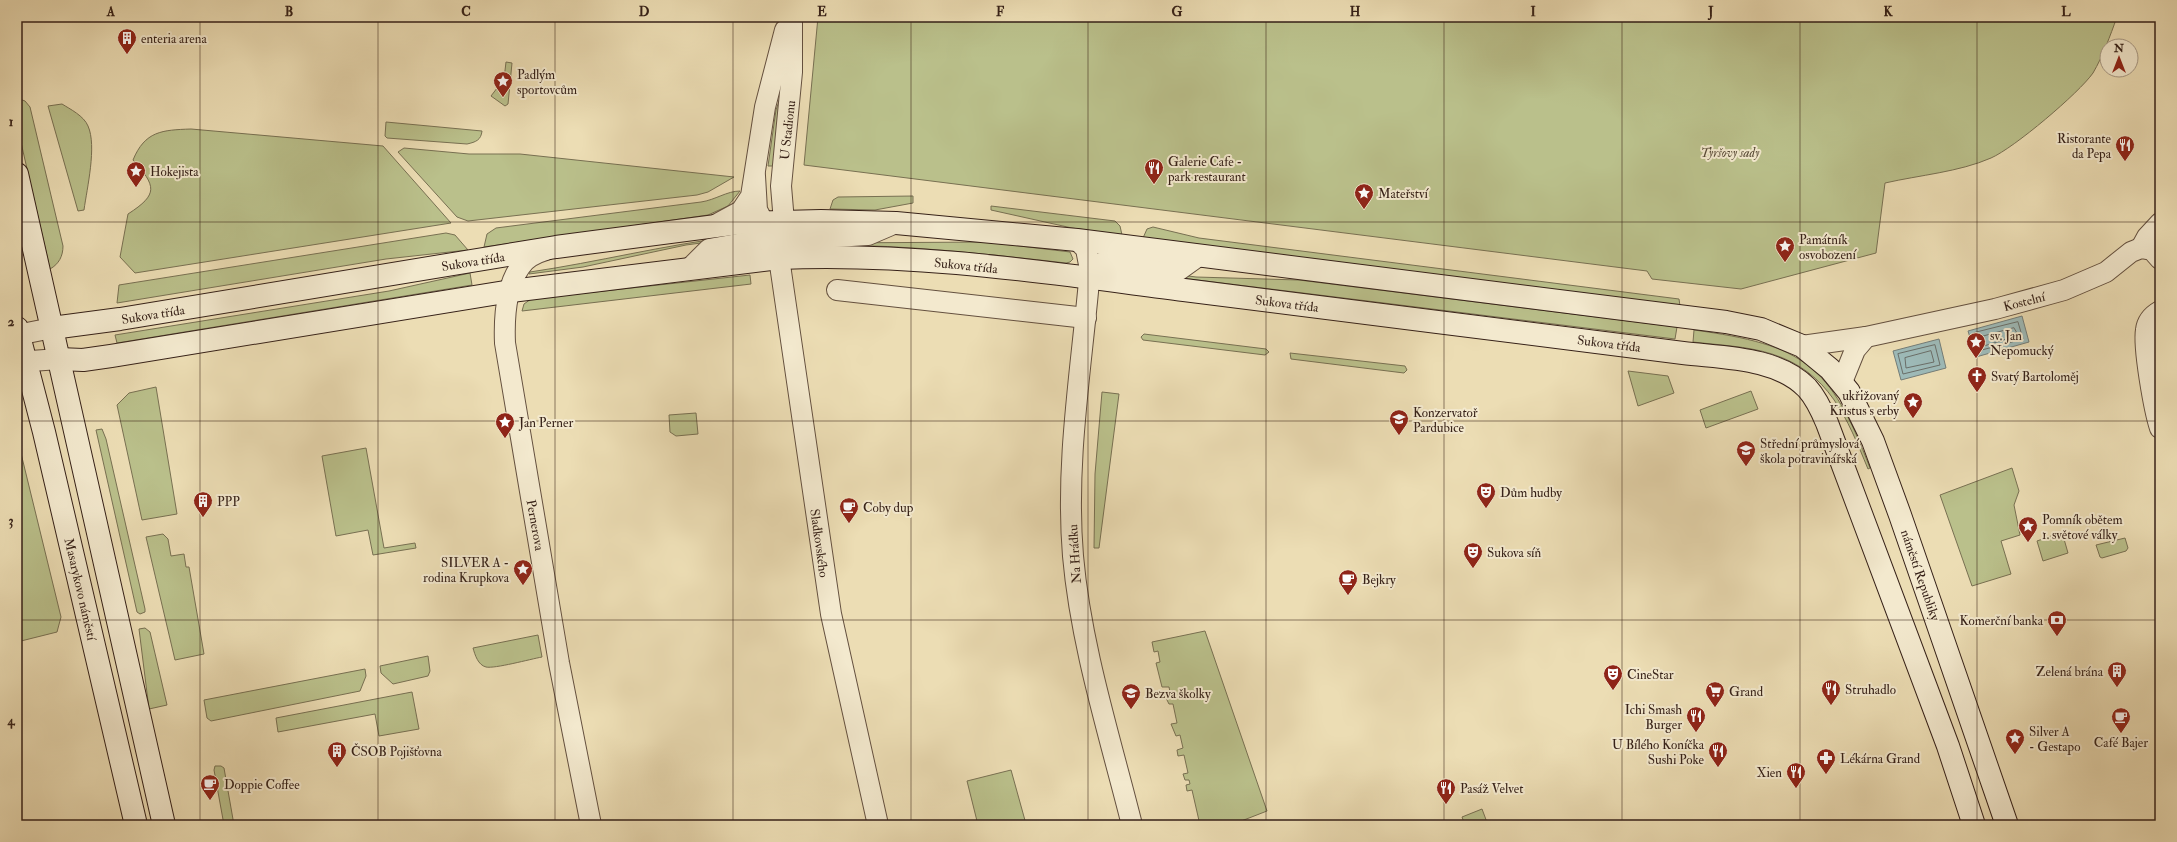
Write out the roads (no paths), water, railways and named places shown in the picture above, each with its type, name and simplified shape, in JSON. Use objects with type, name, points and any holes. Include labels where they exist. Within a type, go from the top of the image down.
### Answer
[{"type":"street","name":"U Stadionu","points":[[709,226],[734,216],[746,207],[751,196],[765,108],[788,17]]},
{"type":"street","name":"U Stadionu","points":[[779,258],[773,227],[781,186],[792,72],[792,17]]},
{"type":"street","points":[[17,174],[164,825]]},
{"type":"street","name":"U Stadionu","points":[[755,176],[756,204],[773,227]]},
{"type":"street","name":"Sukova třída","points":[[52,328],[120,319],[556,247],[709,226],[773,227],[821,220],[896,223],[1078,240],[1726,322],[1761,329],[1802,346]]},
{"type":"street","name":"Sukova třída","points":[[779,258],[782,247],[794,240],[868,235],[896,223]]},
{"type":"street","name":"Kostelní","points":[[1802,346],[1866,337],[1995,309],[2072,288],[2106,272],[2130,252],[2141,248],[2147,237],[2160,223]]},
{"type":"street","name":"Sukova třída","points":[[689,269],[709,250],[773,227]]},
{"type":"street","name":"Na Hrádku","points":[[1078,240],[1083,245],[1088,255],[1090,278]]},
{"type":"street","name":"Pernerova","points":[[556,247],[531,256],[525,261],[517,273],[511,291],[506,318],[505,343],[559,664],[591,825]]},
{"type":"street","points":[[2141,248],[2152,250],[2160,259]]},
{"type":"street","name":"Na Hrádku","points":[[1132,825],[1084,632],[1073,556],[1071,525],[1073,448],[1090,278],[1092,266],[1102,262],[1179,270],[1200,255]]},
{"type":"street","name":"Sukova třída","points":[[59,359],[83,360],[111,356],[511,291],[779,258],[877,257],[948,262],[1090,278],[1732,359],[1767,365],[1792,376],[1808,389],[1815,398],[1840,453],[1951,777]]},
{"type":"street","name":"Sladkovského","points":[[779,258],[831,614],[878,825]]},
{"type":"street","points":[[837,290],[1086,318]]},
{"type":"street","points":[[2160,311],[2148,323],[2145,335],[2150,376],[2160,428]]},
{"type":"street","points":[[18,333],[52,328]]},
{"type":"street","name":"Masarykovo náměstí","points":[[18,333],[21,362],[44,432],[136,825]]},
{"type":"street","points":[[1842,382],[1855,350],[1866,337]]},
{"type":"street","name":"náměstí Republiky","points":[[1802,346],[1820,359],[1842,382],[1867,428],[1900,515],[2007,825]]},
{"type":"street","points":[[21,362],[59,359]]},
{"type":"street","points":[[1951,777],[1971,779],[1996,796]]},
{"type":"street","points":[[1951,777],[1974,825]]},
{"type":"water","points":[[2022,316],[2029,342],[1976,357],[1968,331]]},
{"type":"water","points":[[1939,339],[1946,368],[1901,380],[1893,351]]},
{"type":"place","name":"enteria arena","points":[[127,55]]},
{"type":"place","name":"Padlým sportovcům","points":[[503,98]]},
{"type":"place","name":"Ristorante da Pepa","points":[[2125,162]]},
{"type":"place","name":"Galerie Cafe - park restaurant","points":[[1154,185]]},
{"type":"place","name":"Hokejista","points":[[136,188]]},
{"type":"place","name":"Mateřství","points":[[1364,210]]},
{"type":"place","name":"Památník osvobození","points":[[1785,263]]},
{"type":"place","name":"sv. Jan Nepomucký","points":[[1976,359]]},
{"type":"place","name":"Svatý Bartoloměj","points":[[1977,393]]},
{"type":"place","name":"ukřižovaný Kristus s erby","points":[[1913,419]]},
{"type":"place","name":"Konzervatoř Pardubice","points":[[1399,436]]},
{"type":"place","name":"Jan Perner","points":[[505,439]]},
{"type":"place","name":"Střední průmyslová škola potravinářská","points":[[1746,467]]},
{"type":"place","name":"Dům hudby","points":[[1486,509]]},
{"type":"place","name":"PPP","points":[[203,518]]},
{"type":"place","name":"Coby dup","points":[[849,524]]},
{"type":"place","name":"Pomník obětem 1. světové války","points":[[2028,543]]},
{"type":"place","name":"Sukova síň","points":[[1473,569]]},
{"type":"place","name":"SILVER A - rodina Krupkova","points":[[523,586]]},
{"type":"place","name":"Bejkry","points":[[1348,596]]},
{"type":"place","name":"Komerční banka","points":[[2057,637]]},
{"type":"place","name":"Zelená brána","points":[[2117,688]]},
{"type":"place","name":"CineStar","points":[[1613,691]]},
{"type":"place","name":"Struhadlo","points":[[1831,706]]},
{"type":"place","name":"Grand","points":[[1715,708]]},
{"type":"place","name":"Bezva školky","points":[[1131,710]]},
{"type":"place","name":"Ichi Smash Burger","points":[[1696,733]]},
{"type":"place","name":"Café Bajer","points":[[2121,734]]},
{"type":"place","name":"Silver A - Gestapo","points":[[2015,755]]},
{"type":"place","name":"ČSOB Pojišťovna","points":[[337,768]]},
{"type":"place","name":"U Bílého Koníčka Sushi Poke","points":[[1718,768]]},
{"type":"place","name":"Lékárna Grand","points":[[1826,775]]},
{"type":"place","name":"Xien","points":[[1796,789]]},
{"type":"place","name":"Doppie Coffee","points":[[210,801]]},
{"type":"place","name":"Pasáž Velvet","points":[[1446,805]]},
{"type":"park label","name":"Tyršovy sady","points":[[1730,152]]}]
